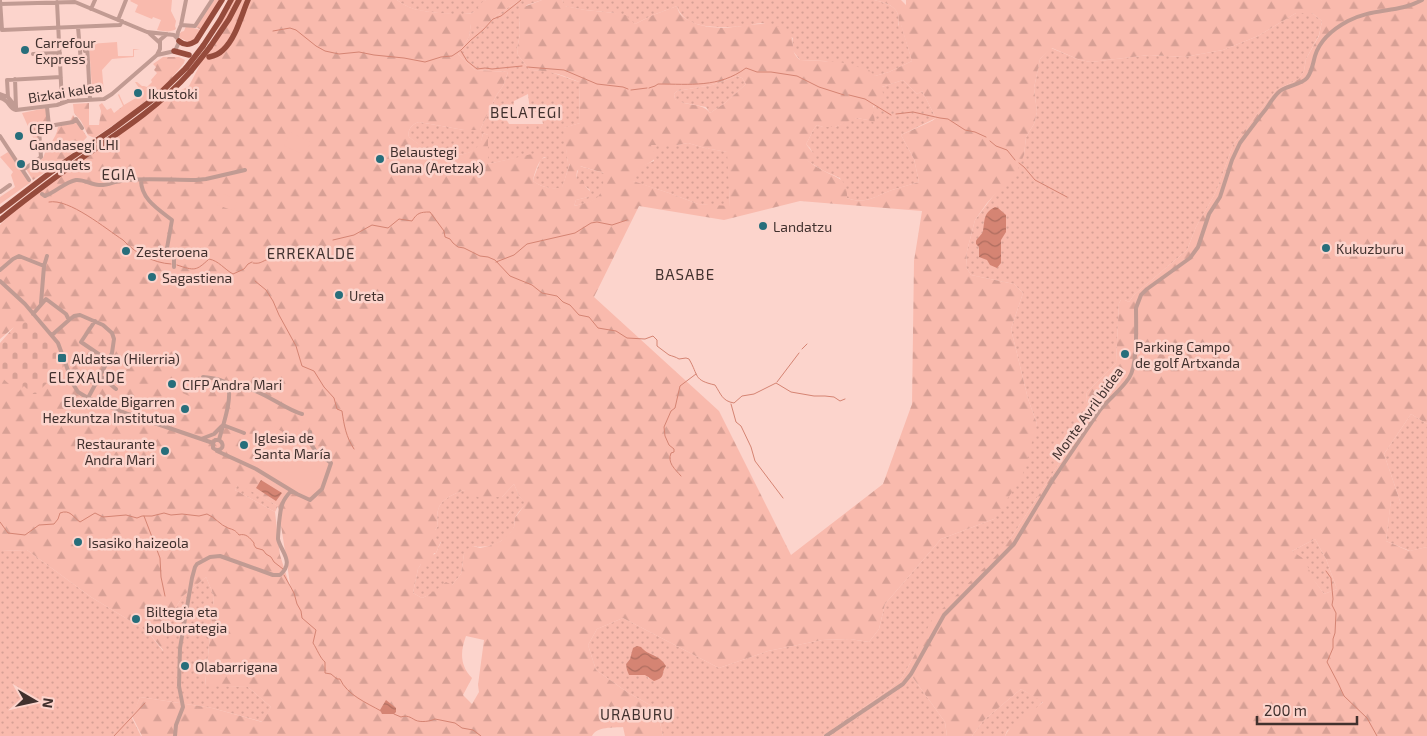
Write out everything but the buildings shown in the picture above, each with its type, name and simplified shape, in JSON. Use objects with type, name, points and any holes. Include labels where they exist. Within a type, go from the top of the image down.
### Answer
[{"type":"highway","points":[[178,40],[186,45],[193,44],[222,0]]},
{"type":"highway","points":[[0,220],[64,171],[130,125],[178,86],[231,0]]},
{"type":"highway","points":[[0,211],[59,166],[156,97],[189,70],[210,47],[239,0]]},
{"type":"highway","points":[[209,57],[224,50],[233,36],[248,0]]},
{"type":"highway","points":[[174,51],[189,55]]},
{"type":"street","points":[[0,0],[2,30],[120,26],[126,0]]},
{"type":"street","points":[[91,9],[95,0]]},
{"type":"street","points":[[174,51],[179,46],[178,40],[186,0]]},
{"type":"street","points":[[157,55],[162,37],[180,27],[195,26],[212,0]]},
{"type":"street","name":"Monte Avril bidea","points":[[826,736],[908,679],[944,616],[1014,544],[1052,482],[1100,410],[1128,380],[1134,366],[1136,308],[1138,301],[1147,289],[1193,254],[1200,241],[1209,214],[1220,196],[1228,170],[1240,143],[1276,95],[1288,87],[1307,79],[1319,46],[1333,30],[1364,14],[1400,9],[1422,0]]},
{"type":"street","points":[[57,1],[62,103]]},
{"type":"street","points":[[0,4],[75,2],[147,32],[170,34],[178,40]]},
{"type":"street","points":[[78,27],[81,62],[88,62]]},
{"type":"street","points":[[147,32],[167,52]]},
{"type":"street","points":[[79,43],[82,43],[85,51]]},
{"type":"street","points":[[87,45],[90,100]]},
{"type":"street","name":"Bizkai kalea","points":[[0,98],[6,100],[14,110],[47,107],[68,101],[104,99],[157,55],[174,51]]},
{"type":"street","points":[[33,54],[60,52]]},
{"type":"street","points":[[8,97],[7,80],[61,77]]},
{"type":"street","points":[[15,79],[16,106]]},
{"type":"street","name":"Bizkai kalea","points":[[0,94],[8,97],[20,110]]},
{"type":"street","points":[[47,107],[49,126]]},
{"type":"street","points":[[23,170],[41,157],[40,128],[72,122],[76,119],[82,128]]},
{"type":"street","points":[[0,136],[30,180]]},
{"type":"street","points":[[42,194],[45,196],[52,194],[69,182],[77,180],[102,185],[118,180],[206,179],[245,170]]},
{"type":"street","points":[[141,180],[142,190],[148,201],[172,220],[167,248],[174,256],[174,267]]},
{"type":"street","points":[[0,192],[10,185]]},
{"type":"street","points":[[0,270],[19,256],[44,266]]},
{"type":"street","points":[[33,314],[44,297],[44,266],[47,256]]},
{"type":"street","points":[[0,281],[33,314],[61,347],[62,359],[78,392],[128,414],[201,439],[222,442],[223,447],[217,451]]},
{"type":"street","points":[[44,297],[66,314],[69,320]]},
{"type":"street","points":[[52,335],[74,316],[80,315],[109,330],[114,340],[112,353],[88,398]]},
{"type":"street","points":[[95,322],[81,342],[104,357]]},
{"type":"street","points":[[99,375],[116,389]]},
{"type":"street","points":[[203,377],[223,381],[229,390],[223,425],[213,448],[256,469],[291,491],[310,500],[322,489],[331,462],[318,454],[310,443],[310,432]]},
{"type":"street","points":[[229,390],[236,387],[245,388],[268,397],[293,412],[302,414]]},
{"type":"street","points":[[201,439],[214,434],[223,425]]},
{"type":"street","points":[[223,425],[244,433]]},
{"type":"street","points":[[214,434],[216,441]]},
{"type":"street","points":[[175,736],[183,706],[179,686],[181,638],[195,567],[202,560],[220,556],[273,575],[280,575],[287,562],[278,541],[280,510],[282,502],[291,491]]},
{"type":"green space","points":[[131,0],[172,0],[171,11],[176,21],[176,29],[169,31],[157,30],[161,20],[153,17],[152,19],[135,12],[138,5]]},
{"type":"green space","points":[[211,0],[219,0],[202,30],[195,27]]},
{"type":"green space","points":[[233,0],[397,0],[414,9],[460,14],[472,13],[486,0],[521,0],[501,12],[484,28],[471,24],[469,37],[458,54],[475,70],[508,72],[503,86],[496,96],[480,130],[464,130],[419,122],[411,128],[409,137],[434,152],[460,155],[477,147],[483,133],[488,135],[488,164],[536,153],[551,158],[544,157],[540,161],[533,181],[543,186],[555,188],[562,187],[570,164],[568,163],[563,128],[580,123],[579,82],[555,73],[530,70],[518,55],[519,14],[521,8],[542,0],[562,0],[565,6],[626,15],[635,24],[677,6],[684,18],[699,25],[728,27],[772,24],[790,35],[796,56],[800,60],[840,62],[869,70],[875,76],[889,72],[912,61],[901,25],[898,28],[897,11],[890,5],[874,0],[901,0],[906,5],[906,0],[1427,0],[1427,424],[1411,414],[1384,454],[1401,504],[1391,500],[1386,541],[1409,551],[1427,547],[1427,736],[1005,736],[1017,721],[1043,702],[1021,689],[984,720],[972,736],[947,736],[945,722],[911,675],[898,691],[830,736],[823,736],[891,688],[902,678],[932,619],[992,560],[1011,538],[1091,414],[1086,399],[1087,392],[1116,363],[1119,303],[1121,300],[1129,302],[1134,295],[1187,250],[1196,227],[1216,192],[1233,145],[1276,90],[1299,79],[1304,71],[1306,59],[1319,36],[1322,21],[1312,13],[1296,13],[1258,36],[1223,50],[1184,57],[1149,55],[1091,62],[1080,60],[1052,48],[1040,59],[1034,88],[1037,112],[1034,124],[1026,137],[1024,155],[1018,169],[987,203],[975,220],[967,251],[966,267],[971,275],[1014,284],[1023,293],[1011,329],[1028,399],[1037,424],[1022,477],[994,519],[941,539],[885,604],[879,629],[869,642],[850,639],[822,640],[768,651],[719,668],[623,618],[597,629],[588,645],[596,670],[627,692],[657,709],[663,736],[625,736],[623,727],[601,729],[592,736],[142,736],[132,716],[140,697],[212,708],[262,722],[271,707],[248,687],[205,686],[214,596],[206,577],[183,596],[170,617],[164,651],[147,631],[91,597],[27,550],[0,551],[0,343],[14,327],[0,339],[0,225],[22,202],[162,100],[189,86]],"holes":[[[737,76],[742,78],[746,84],[725,103],[710,113],[703,107],[675,99],[674,94],[677,91],[712,85]],[[903,80],[917,94],[922,91],[936,118],[901,135],[914,159],[919,182],[865,200],[860,201],[847,198],[846,186],[841,180],[807,160],[817,153],[812,152],[806,144],[817,125],[835,127],[857,118],[875,123],[873,106],[884,100],[882,87]],[[688,143],[727,152],[730,206],[698,204],[633,181],[635,172],[656,157],[651,145]],[[580,166],[604,173],[601,193],[598,197],[589,202],[574,206],[576,200],[588,197],[590,193],[583,180],[576,179]],[[800,201],[922,211],[914,261],[912,404],[883,484],[791,555],[719,411],[594,297],[639,206],[724,220]],[[238,484],[278,506],[291,590],[280,555],[275,512],[235,490]],[[514,484],[519,496],[526,503],[515,518],[514,527],[510,533],[501,541],[489,546],[480,548],[473,546],[467,549],[464,554],[461,574],[452,585],[446,582],[422,598],[413,593],[418,569],[421,564],[430,567],[434,553],[436,553],[441,541],[435,539],[435,530],[438,526],[438,511],[442,502],[464,490],[470,496],[476,496],[489,503],[492,497],[502,497]],[[1315,539],[1326,559],[1337,589],[1324,594],[1314,580],[1304,559],[1292,551]],[[466,636],[484,640],[478,685],[479,692],[472,704],[463,695],[472,678],[465,669],[462,653]]]},
{"type":"green space","points":[[397,0],[486,0],[476,11],[455,14],[414,9]]},
{"type":"green space","points":[[521,0],[542,0],[527,5],[519,14],[518,55],[530,70],[548,71],[579,82],[580,123],[564,128],[568,163],[570,163],[562,188],[555,189],[533,181],[541,159],[547,157],[511,159],[488,164],[488,135],[483,133],[477,148],[460,155],[441,154],[430,151],[409,137],[411,128],[419,122],[464,130],[480,130],[496,96],[503,86],[508,72],[475,70],[458,54],[469,37],[471,23],[484,28],[506,9]],"holes":[[[528,94],[530,111],[541,113],[543,124],[509,124],[506,119],[513,112],[514,101]]]},
{"type":"green space","points":[[562,0],[874,0],[890,5],[896,11],[899,20],[898,26],[901,24],[912,61],[889,72],[875,76],[825,61],[800,60],[793,51],[793,38],[763,23],[746,26],[707,26],[688,20],[681,14],[677,6],[635,24],[615,13],[564,6]]},
{"type":"green space","points":[[1296,13],[1312,13],[1322,21],[1319,35],[1306,59],[1304,71],[1299,79],[1276,90],[1233,145],[1216,192],[1196,227],[1187,250],[1134,295],[1129,302],[1121,300],[1119,303],[1116,363],[1087,392],[1086,399],[1091,414],[1011,538],[914,656],[902,678],[891,688],[823,736],[663,736],[657,709],[627,692],[596,670],[588,645],[597,629],[623,618],[719,668],[768,651],[822,640],[850,639],[869,642],[879,629],[885,604],[941,539],[994,519],[1037,424],[1028,399],[1011,329],[1023,293],[1014,284],[971,275],[966,267],[967,251],[975,220],[1024,155],[1026,137],[1034,124],[1037,112],[1034,88],[1040,59],[1051,48],[1080,60],[1091,62],[1149,55],[1184,57],[1223,50],[1258,36]],"holes":[[[646,652],[656,656],[649,679],[646,675],[630,675],[626,664],[630,659]]]},
{"type":"green space","points":[[186,26],[201,30],[194,40],[189,42],[180,38],[179,35]]},
{"type":"green space","points":[[117,42],[118,56],[133,56],[133,49],[140,49],[134,50],[134,57],[112,59],[102,70],[104,93],[102,89],[92,89],[89,44]]},
{"type":"green space","points":[[163,57],[179,57],[185,60],[166,85],[125,117],[94,138],[88,135],[81,121],[74,113],[73,104],[89,103],[89,125],[99,125],[101,111],[99,105],[102,103],[107,110],[111,108],[114,113],[123,106],[119,94],[124,105],[141,95],[135,82],[147,87],[157,73],[154,70],[156,67],[153,64]]},
{"type":"green space","points":[[737,76],[742,78],[746,84],[725,103],[710,113],[706,107],[679,102],[675,99],[674,94],[677,91],[712,85]]},
{"type":"green space","points":[[903,80],[917,94],[922,91],[936,118],[901,135],[914,159],[919,182],[865,200],[860,201],[847,198],[840,178],[806,160],[812,152],[806,144],[817,125],[835,127],[852,119],[868,120],[882,87]]},
{"type":"green space","points":[[46,108],[48,125],[44,129],[44,133],[40,133],[38,149],[22,113]]},
{"type":"green space","points":[[73,115],[87,137],[69,156],[33,180],[26,169],[43,158],[58,127],[69,123]]},
{"type":"green space","points":[[290,132],[311,142],[305,155],[284,146]]},
{"type":"green space","points":[[688,143],[728,152],[730,207],[698,204],[632,181],[636,170],[654,161],[651,145]]},
{"type":"green space","points":[[8,152],[31,182],[0,204],[0,197],[15,187],[11,175],[13,172],[0,157]]},
{"type":"green space","points":[[579,166],[604,173],[604,186],[602,193],[597,199],[574,206],[576,200],[588,197],[590,190],[576,179]]},
{"type":"green space","points":[[219,193],[238,199],[234,211],[215,204]]},
{"type":"green space","points":[[30,317],[57,345],[64,366],[36,394],[32,394],[24,386],[18,392],[0,376],[0,346]]},
{"type":"green space","points":[[178,391],[196,399],[191,411],[173,403]]},
{"type":"green space","points":[[1411,414],[1427,424],[1427,547],[1410,551],[1386,541],[1391,499],[1401,504],[1384,454]]},
{"type":"green space","points":[[304,418],[312,423],[306,433],[298,428]]},
{"type":"green space","points":[[271,425],[293,438],[295,435],[313,447],[310,454],[328,463],[329,466],[322,484],[308,497],[257,468],[257,451],[261,440]]},
{"type":"green space","points":[[238,483],[278,506],[275,512],[235,490]]},
{"type":"green space","points":[[514,484],[519,496],[527,503],[516,516],[514,527],[507,537],[491,545],[473,546],[464,554],[461,574],[452,585],[422,598],[413,593],[418,569],[421,564],[436,553],[441,542],[435,539],[435,530],[438,526],[439,506],[442,502],[464,490],[476,496],[502,497]]},
{"type":"green space","points":[[1315,539],[1326,559],[1337,589],[1324,594],[1292,551]]},
{"type":"green space","points":[[27,550],[91,597],[147,631],[163,651],[170,617],[183,596],[206,577],[214,596],[205,685],[248,687],[271,707],[263,722],[212,708],[140,697],[132,718],[141,736],[0,736],[0,551]]},
{"type":"green space","points":[[911,675],[945,722],[947,736],[830,736]]},
{"type":"green space","points":[[1021,689],[1043,701],[1037,708],[1007,731],[1005,736],[972,736],[984,720]]},
{"type":"water","points":[[995,207],[1006,215],[1006,232],[1001,240],[1001,263],[997,268],[990,265],[987,260],[979,257],[979,247],[976,244],[983,231],[986,214]]},
{"type":"water","points":[[261,480],[282,493],[276,501],[256,488]]},
{"type":"water","points":[[637,646],[660,659],[666,666],[661,678],[654,681],[645,675],[629,675],[626,664],[630,659],[633,648]]},
{"type":"water","points":[[386,700],[396,708],[394,714],[382,714],[380,710]]},
{"type":"waterway","points":[[273,31],[290,28],[296,30],[316,46],[325,51],[339,54],[359,52],[425,62],[452,56],[461,50],[493,19],[501,16],[521,0]]},
{"type":"waterway","points":[[461,51],[467,61],[477,69],[522,66]]},
{"type":"waterway","points":[[527,67],[564,70],[597,84],[628,89]]},
{"type":"waterway","points":[[649,88],[658,84],[704,84],[715,82],[746,68],[757,72],[797,76],[819,87],[844,95]]},
{"type":"waterway","points":[[631,90],[647,88]]},
{"type":"waterway","points":[[849,95],[865,99],[891,115]]},
{"type":"waterway","points":[[896,114],[913,112],[948,119],[965,130],[986,137]]},
{"type":"waterway","points":[[990,141],[996,146],[1007,150],[1015,160]]},
{"type":"waterway","points":[[1019,163],[1035,180],[1067,197]]},
{"type":"waterway","points":[[49,202],[57,202],[77,209],[139,253],[158,262],[171,264]]},
{"type":"waterway","points":[[333,240],[354,235],[372,225],[388,228],[399,219],[412,221],[419,213],[430,212],[444,231],[445,237],[458,247],[495,260],[510,276],[532,285],[542,293],[557,296],[563,302],[570,305],[579,315],[589,317],[598,328],[616,331],[627,338],[645,339],[653,336],[657,340],[657,346],[669,355],[679,359],[689,359],[698,377],[715,385],[722,397],[727,401],[734,403],[742,396],[754,394],[776,383],[791,392],[834,397],[840,401],[845,399]]},
{"type":"waterway","points":[[496,262],[514,255],[527,244],[575,233],[591,223],[597,222],[612,225],[627,220]]},
{"type":"waterway","points":[[296,256],[311,252]]},
{"type":"waterway","points":[[253,263],[293,255]]},
{"type":"waterway","points":[[177,265],[195,269],[209,259],[216,261],[233,274],[244,269],[252,262]]},
{"type":"waterway","points":[[255,281],[266,290],[273,301],[296,346],[302,366],[314,371],[334,398],[337,409],[342,411],[347,435],[354,449]]},
{"type":"waterway","points":[[802,349],[807,344]]},
{"type":"waterway","points":[[777,382],[799,353]]},
{"type":"waterway","points":[[681,476],[671,463],[670,457],[674,449],[669,445],[664,427],[671,411],[675,408],[680,386],[696,374]]},
{"type":"waterway","points":[[731,404],[736,422],[741,426],[755,461],[783,498]]},
{"type":"waterway","points":[[0,522],[8,533],[25,535],[39,525],[54,524],[60,513],[63,512],[71,514],[80,522],[95,513],[103,517],[126,515],[137,518],[164,513],[199,516],[207,514],[239,535],[248,536],[256,548],[263,550],[283,569]]},
{"type":"waterway","points":[[144,516],[160,558],[165,596]]},
{"type":"waterway","points":[[1326,571],[1331,578],[1332,605],[1336,613],[1333,648],[1327,662],[1344,696],[1367,718],[1377,736]]},
{"type":"waterway","points":[[284,575],[294,593],[302,618],[316,630],[313,643],[325,662],[325,673],[340,679],[352,694],[381,711]]},
{"type":"waterway","points":[[114,736],[145,703]]},
{"type":"waterway","points":[[394,714],[420,721],[435,719],[455,723],[462,728],[473,730],[481,736]]},
{"type":"place","name":"Carrefour Express","points":[[25,50]]},
{"type":"place","name":"Ikustoki","points":[[138,93]]},
{"type":"place","name":"CEP Gandasegi LHI","points":[[19,136]]},
{"type":"place","name":"Belaustegi Gana (Aretzak)","points":[[380,159]]},
{"type":"place","name":"Busquets","points":[[21,164]]},
{"type":"place","name":"Landatzu","points":[[763,226]]},
{"type":"place","name":"Kukuzburu","points":[[1326,248]]},
{"type":"place","name":"Zesteroena","points":[[126,251]]},
{"type":"place","name":"Sagastiena","points":[[152,277]]},
{"type":"place","name":"Ureta","points":[[339,295]]},
{"type":"place","name":"Parking Campo de golf Artxanda","points":[[1125,354]]},
{"type":"place","name":"Aldatsa (Hilerria)","points":[[62,358]]},
{"type":"place","name":"CIFP Andra Mari","points":[[172,384]]},
{"type":"place","name":"Elexalde Bigarren Hezkuntza Institutua","points":[[185,409]]},
{"type":"place","name":"Iglesia de Santa María","points":[[244,445]]},
{"type":"place","name":"Restaurante Andra Mari","points":[[165,451]]},
{"type":"place","name":"Isasiko haizeola","points":[[78,542]]},
{"type":"place","name":"Biltegia eta bolborategia","points":[[136,619]]},
{"type":"place","name":"Olabarrigana","points":[[185,666]]},
{"type":"district","name":"BELATEGI","points":[[526,112]]},
{"type":"district","name":"EGIA","points":[[119,174]]},
{"type":"district","name":"ERREKALDE","points":[[311,253]]},
{"type":"district","name":"BASABE","points":[[685,274]]},
{"type":"district","name":"ELEXALDE","points":[[87,377]]},
{"type":"district","name":"URABURU","points":[[637,714]]}]
